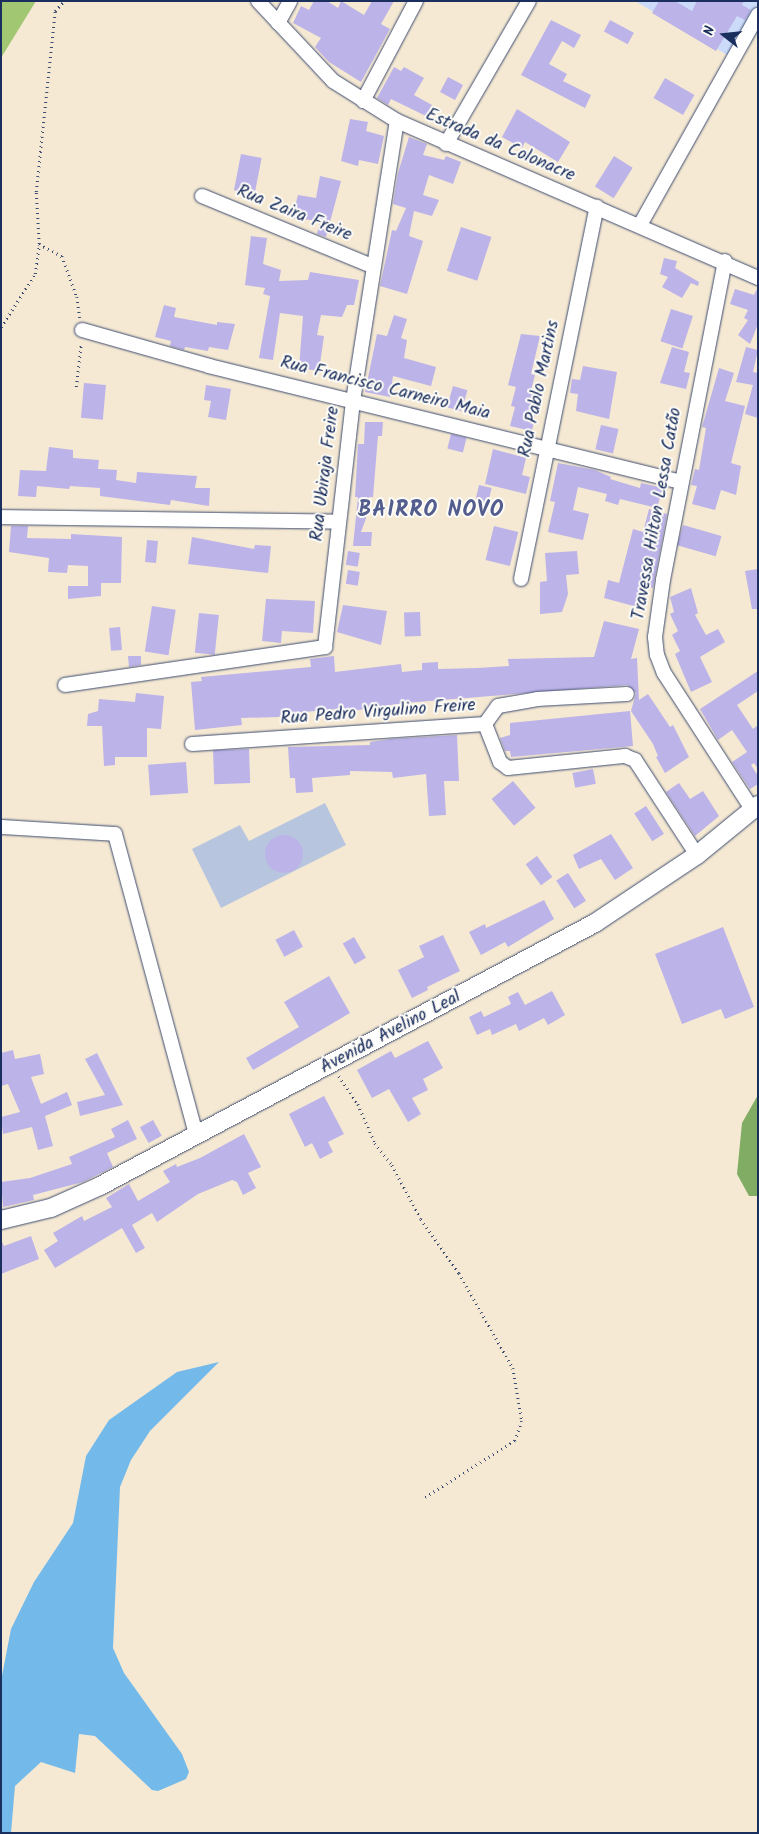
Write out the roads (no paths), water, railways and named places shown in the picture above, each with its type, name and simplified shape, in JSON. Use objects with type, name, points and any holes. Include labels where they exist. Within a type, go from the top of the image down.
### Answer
[{"type":"main road","name":"Avenida Avelino Leal","points":[[1,1220],[70,1200],[331,1065],[595,923],[697,855],[755,807]]},
{"type":"street","name":"Estrada da Colonacre","points":[[258,1],[333,81],[397,121],[446,144],[725,261],[758,278]]},
{"type":"street","points":[[278,22],[290,1]]},
{"type":"street","points":[[363,101],[416,1]]},
{"type":"street","points":[[446,144],[529,1]]},
{"type":"street","points":[[640,225],[758,15]]},
{"type":"street","name":"Rua Ubiraja Freire","points":[[66,685],[325,647],[353,401],[372,266],[397,121]]},
{"type":"street","name":"Rua Zaira Freire","points":[[202,196],[372,266]]},
{"type":"street","name":"Rua Pablo Martins","points":[[521,579],[596,207]]},
{"type":"street","name":"Travessa Hilton Lessa Catão","points":[[725,261],[681,482],[663,580],[655,637],[657,656],[664,673],[709,746],[755,807]]},
{"type":"street","name":"Rua Francisco Carneiro Maia","points":[[82,330],[209,366],[681,482]]},
{"type":"street","points":[[1,517],[339,522]]},
{"type":"street","points":[[486,724],[498,706],[537,699],[627,694]]},
{"type":"street","name":"Rua Pedro Virgulino Freire","points":[[192,744],[486,724],[500,762],[508,768],[626,756],[635,760],[697,855]]},
{"type":"street","points":[[1,827],[115,834],[196,1135]]},
{"type":"water","points":[[219,1362],[150,1431],[131,1460],[120,1487],[113,1648],[124,1673],[182,1754],[189,1772],[186,1779],[158,1791],[152,1790],[95,1736],[79,1734],[75,1773],[41,1762],[15,1786],[11,1833],[1,1833],[1,1681],[11,1629],[34,1582],[73,1523],[86,1456],[109,1420],[177,1372]]},
{"type":"district","name":"BAIRRO NOVO","points":[[431,511]]}]
